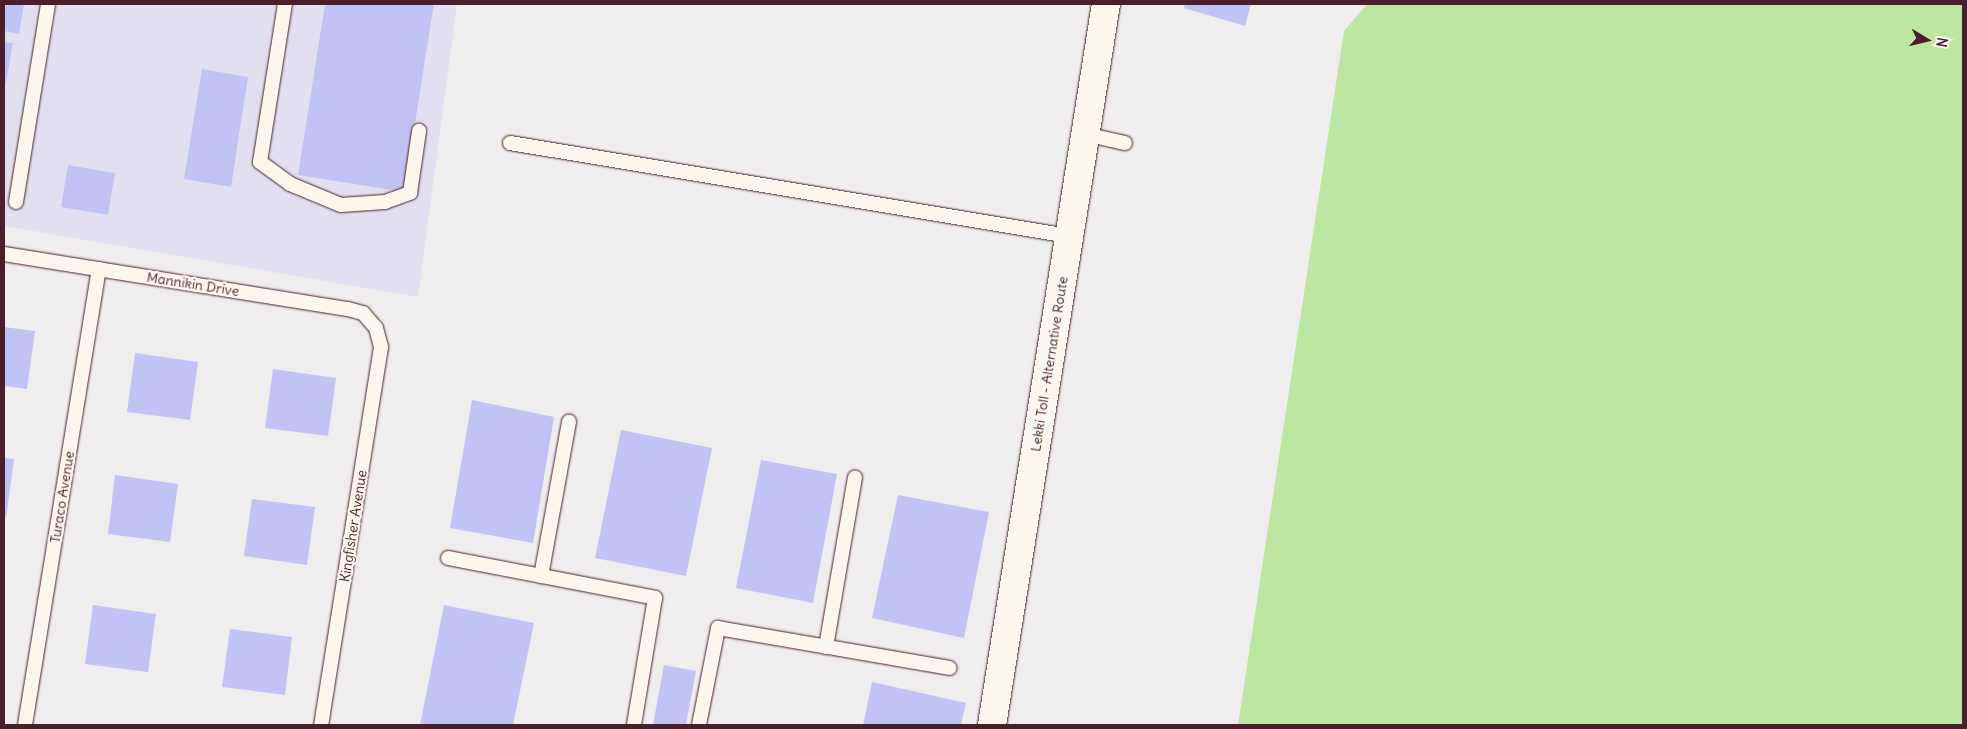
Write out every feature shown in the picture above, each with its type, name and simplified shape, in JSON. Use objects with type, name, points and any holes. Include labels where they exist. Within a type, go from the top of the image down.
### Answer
[{"type":"street","name":"Lekki Toll - Alternative Route","points":[[992,725],[1106,4]]},
{"type":"lane","points":[[16,202],[48,4]]},
{"type":"lane","points":[[285,4],[260,162],[290,184],[341,205],[385,202],[410,193],[419,131]]},
{"type":"lane","points":[[1085,134],[1125,143]]},
{"type":"lane","points":[[510,143],[1069,236]]},
{"type":"lane","name":"Mannikin Drive","points":[[4,254],[348,309],[363,314],[376,328]]},
{"type":"lane","name":"Turaco Avenue","points":[[24,725],[99,269]]},
{"type":"lane","name":"Kingfisher Avenue","points":[[321,725],[381,347],[376,328]]},
{"type":"lane","points":[[541,576],[569,422]]},
{"type":"lane","points":[[826,647],[855,477]]},
{"type":"lane","points":[[448,558],[655,598],[634,725]]},
{"type":"lane","points":[[699,725],[718,628],[950,668]]},
{"type":"shaded area","points":[[4,4],[457,4],[418,297],[4,226]]},
{"type":"green space","points":[[1367,4],[1963,4],[1963,725],[1238,725],[1344,31]]},
{"type":"building","points":[[4,4],[24,4],[19,34],[4,31]]},
{"type":"building","points":[[325,4],[434,4],[404,192],[298,175]]},
{"type":"building","points":[[1185,4],[1251,4],[1245,26],[1184,8]]},
{"type":"building","points":[[4,42],[13,43],[5,88],[4,88]]},
{"type":"building","points":[[202,69],[248,77],[231,187],[184,179]]},
{"type":"building","points":[[68,165],[115,173],[108,215],[61,207]]},
{"type":"building","points":[[4,327],[35,331],[27,389],[4,386]]},
{"type":"building","points":[[135,353],[198,362],[190,420],[127,412]]},
{"type":"building","points":[[273,369],[336,378],[328,436],[265,428]]},
{"type":"building","points":[[472,400],[554,417],[533,543],[450,528]]},
{"type":"building","points":[[621,430],[712,448],[686,576],[595,558]]},
{"type":"building","points":[[4,458],[14,459],[6,518],[4,517]]},
{"type":"building","points":[[761,460],[837,474],[813,603],[736,588]]},
{"type":"building","points":[[115,475],[178,484],[170,542],[108,534]]},
{"type":"building","points":[[898,495],[989,512],[964,638],[872,618]]},
{"type":"building","points":[[252,499],[315,507],[307,565],[244,556]]},
{"type":"building","points":[[93,605],[156,614],[148,672],[85,664]]},
{"type":"building","points":[[444,605],[534,623],[513,725],[420,725]]},
{"type":"building","points":[[230,629],[292,637],[285,695],[222,687]]},
{"type":"building","points":[[664,665],[696,671],[686,725],[653,725]]},
{"type":"building","points":[[872,682],[966,703],[961,725],[863,725]]}]
